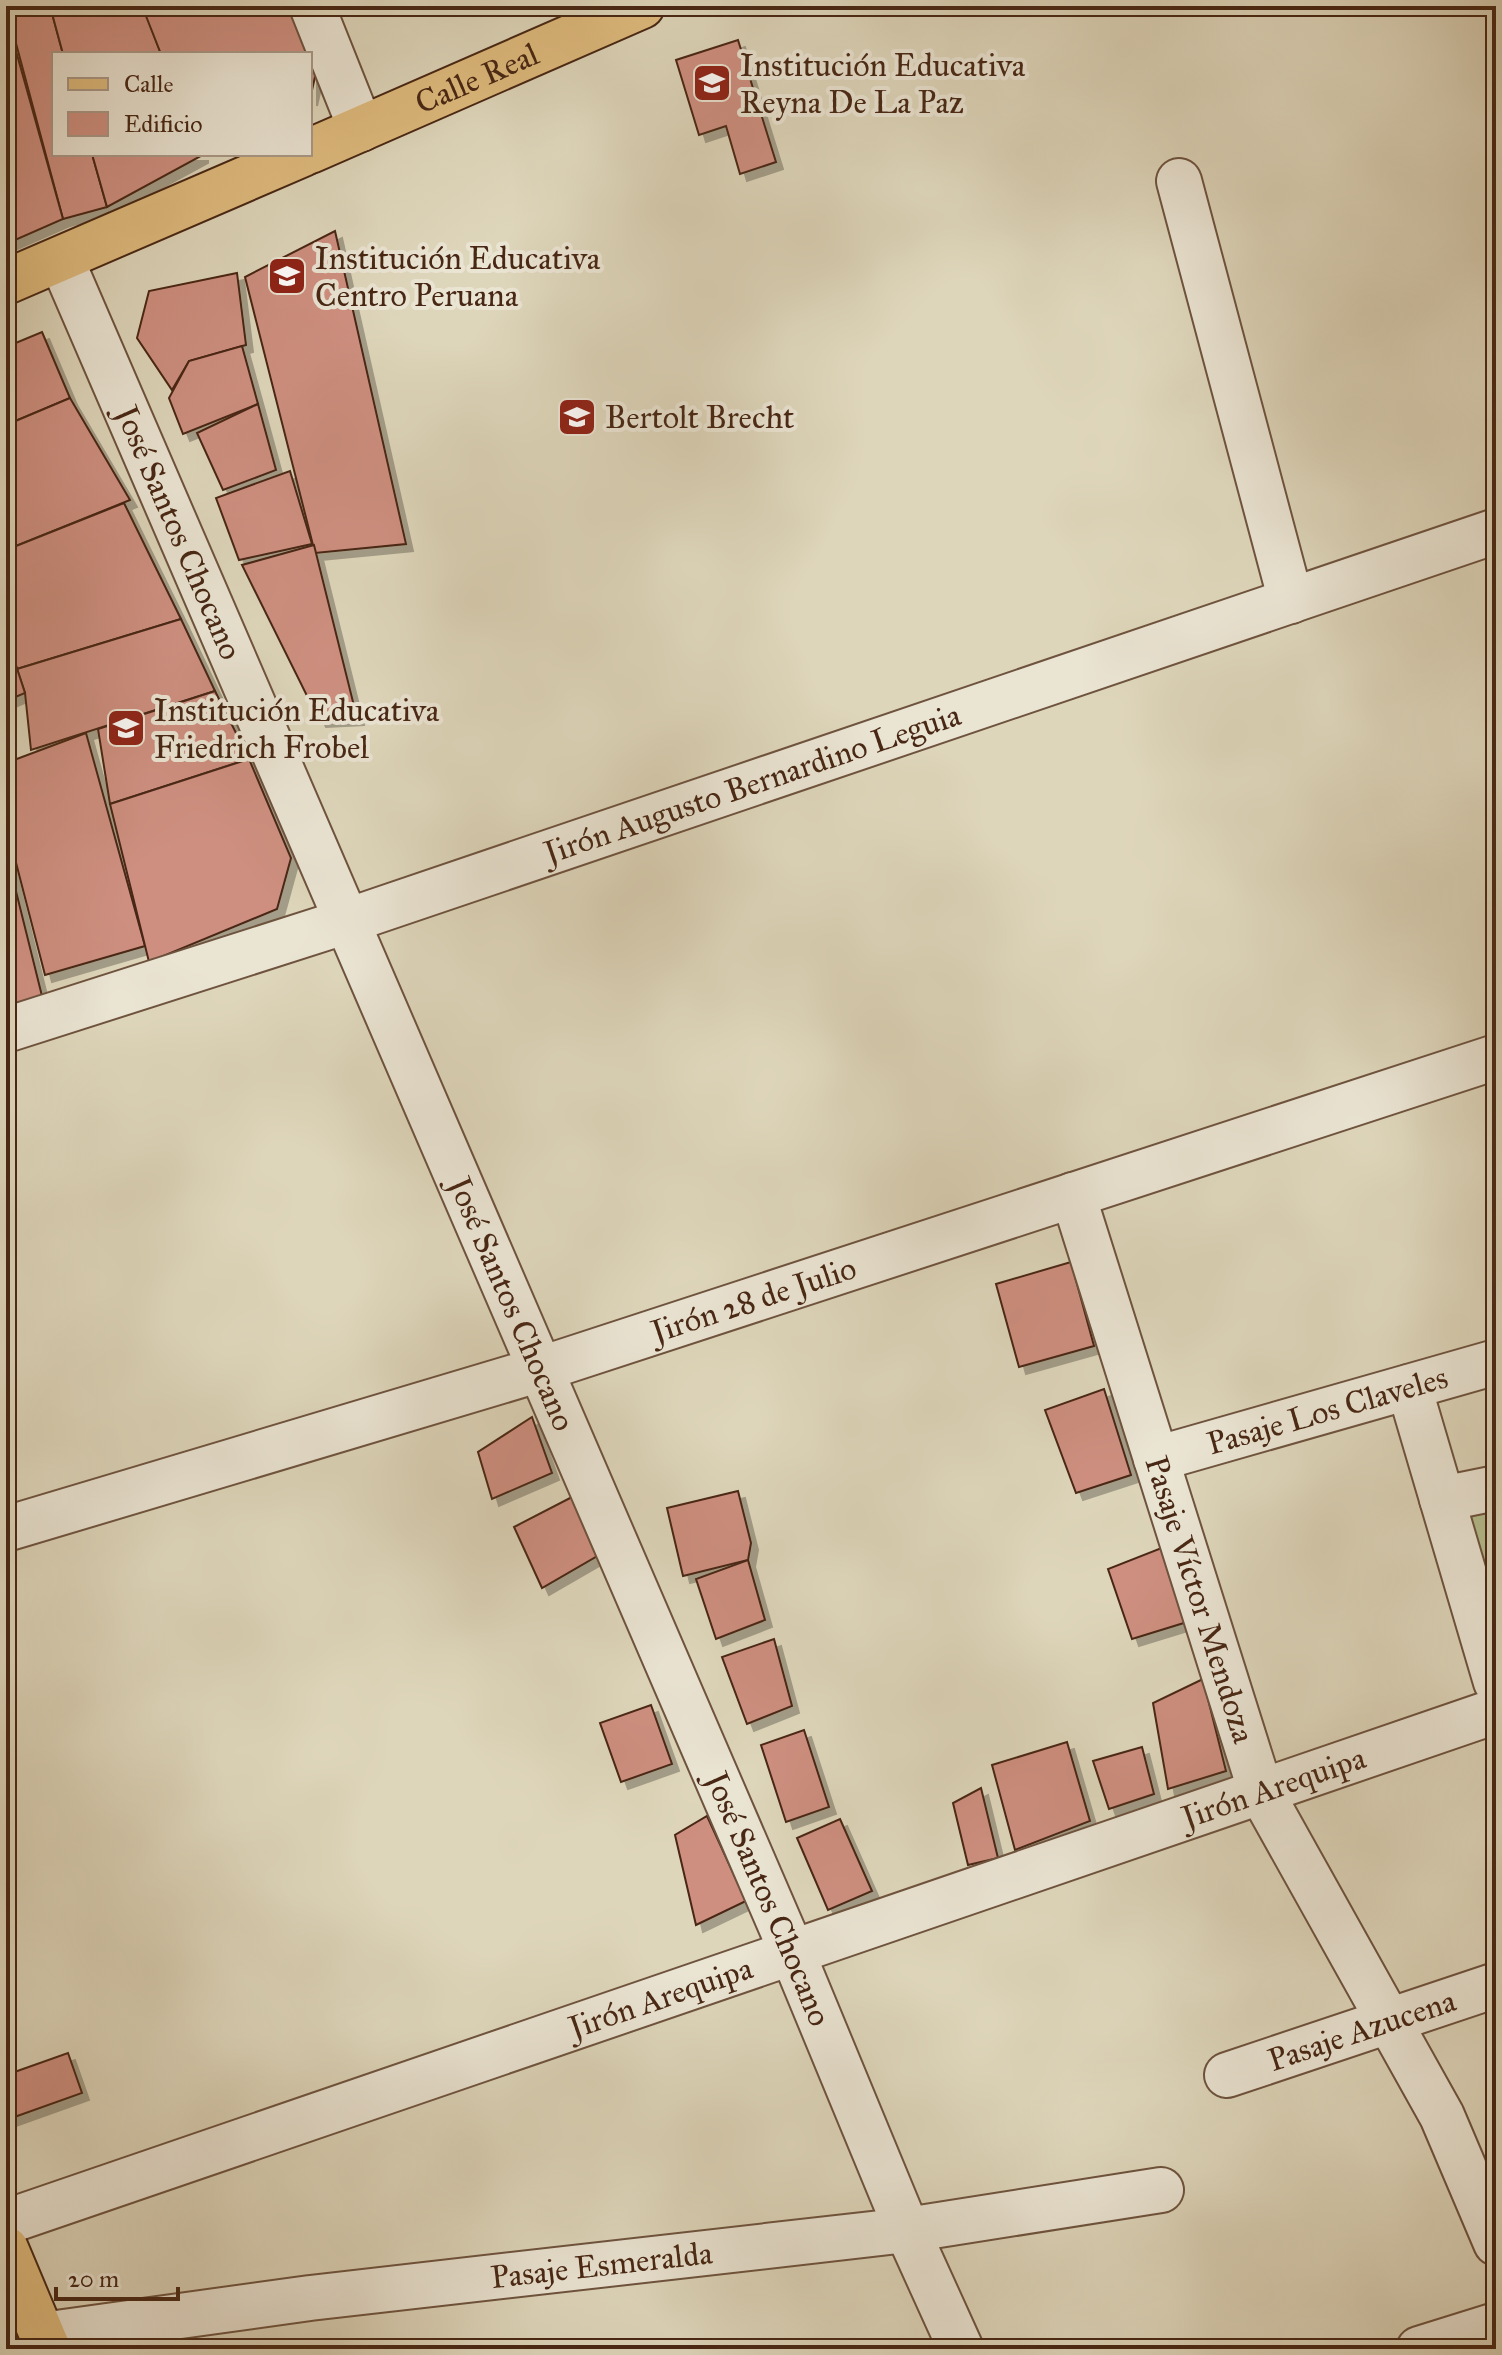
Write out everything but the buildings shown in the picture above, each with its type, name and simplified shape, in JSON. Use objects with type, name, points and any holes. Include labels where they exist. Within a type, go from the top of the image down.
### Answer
[{"type":"main road","name":"Calle Real","points":[[312,150],[642,6]]},
{"type":"main road","points":[[6,282],[298,156]]},
{"type":"main road","points":[[6,2249],[45,2342]]},
{"type":"street","points":[[312,6],[361,129]]},
{"type":"street","points":[[1179,181],[1291,601]]},
{"type":"street","name":"José Santos Chocano","points":[[61,259],[792,1952],[907,2230],[961,2349]]},
{"type":"street","name":"Jirón Augusto Bernardino Leguia","points":[[6,1030],[347,921],[1496,531]]},
{"type":"street","name":"Jirón 28 de Julio","points":[[6,1529],[541,1369],[1496,1057]]},
{"type":"street","name":"Pasaje Víctor Mendoza","points":[[1073,1195],[1261,1792],[1442,2116],[1496,2243]]},
{"type":"street","name":"Pasaje Los Claveles","points":[[1156,1459],[1496,1362]]},
{"type":"street","points":[[1409,1387],[1496,1682]]},
{"type":"street","points":[[1442,1499],[1496,1488]]},
{"type":"street","name":"Jirón Arequipa","points":[[6,2222],[1496,1711]]},
{"type":"street","name":"Pasaje Azucena","points":[[1227,2075],[1496,1985]]},
{"type":"street","name":"Pasaje Esmeralda","points":[[45,2342],[310,2298],[907,2230],[1161,2190]]},
{"type":"street","points":[[1419,2349],[1496,2325]]},
{"type":"green space","points":[[1496,1502],[1496,1620],[1460,1510]]},
{"type":"place","name":"Institución Educativa Reyna De La Paz","points":[[712,83]]},
{"type":"place","name":"Institución Educativa Centro Peruana","points":[[287,276]]},
{"type":"place","name":"Bertolt Brecht","points":[[577,417]]},
{"type":"place","name":"Institución Educativa Friedrich Frobel","points":[[126,728]]}]
